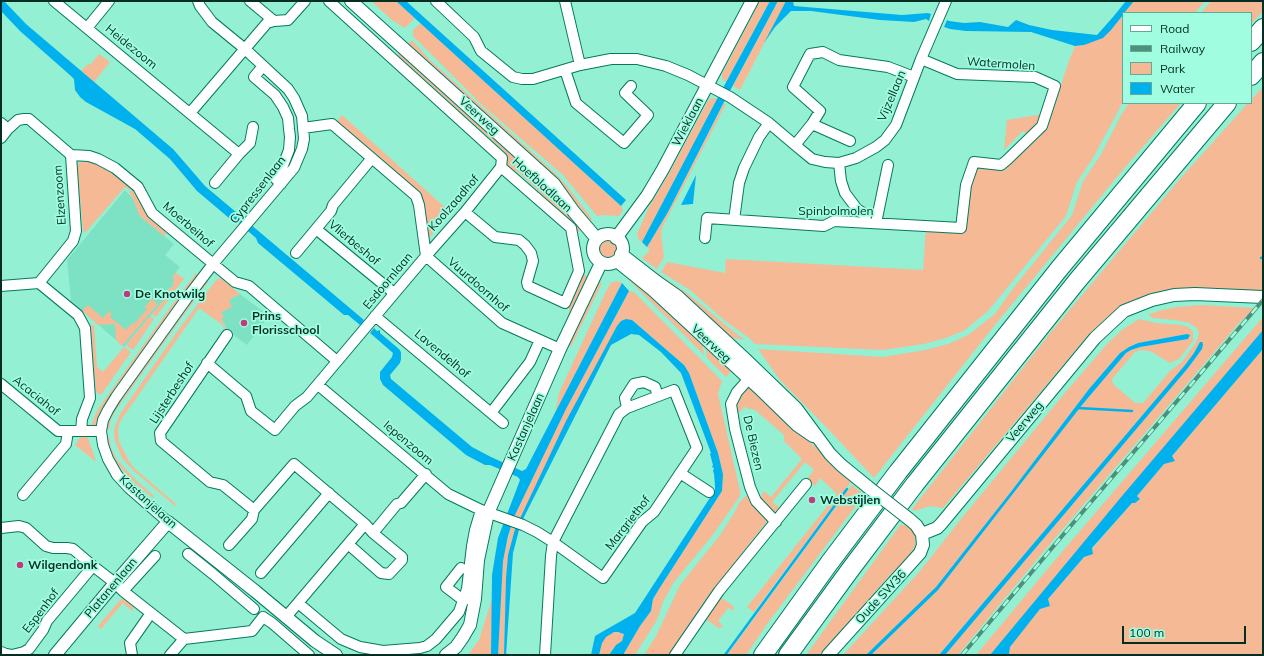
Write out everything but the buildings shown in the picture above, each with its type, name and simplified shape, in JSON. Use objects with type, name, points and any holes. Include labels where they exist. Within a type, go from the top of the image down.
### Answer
[{"type":"highway","points":[[1252,41],[1263,28]]},
{"type":"highway","points":[[1252,75],[1263,62]]},
{"type":"highway","points":[[763,655],[830,562],[898,472],[1059,269],[1196,104]]},
{"type":"highway","points":[[788,655],[915,484],[1057,305],[1226,104]]},
{"type":"street","name":"Heidezoom","points":[[54,1],[239,154]]},
{"type":"street","points":[[87,28],[110,1]]},
{"type":"street","name":"Cypressenlaan","points":[[198,1],[212,22],[245,49],[288,89],[302,116],[304,139],[302,149],[294,168],[278,181],[247,225],[213,264]]},
{"type":"street","points":[[250,1],[274,21]]},
{"type":"street","points":[[190,113],[267,23],[288,20],[305,1]]},
{"type":"street","name":"Hoefbladlaan","points":[[329,1],[502,158],[501,167],[571,228],[579,271],[565,303],[528,286],[526,282],[533,261],[531,253],[525,245],[519,240],[495,237],[465,212]]},
{"type":"street","name":"Veerweg","points":[[351,1],[554,184],[574,212],[597,239]]},
{"type":"street","name":"Vijzellaan","points":[[436,1],[474,37],[481,51],[513,77],[533,79],[580,64],[611,59],[637,59],[666,66],[730,97],[769,123],[812,159],[839,163],[856,158],[876,147],[885,140],[896,125],[921,59],[946,1]]},
{"type":"street","points":[[565,1],[580,64]]},
{"type":"street","name":"Wieklaan","points":[[616,238],[647,196],[663,169],[752,1]]},
{"type":"street","points":[[794,145],[812,124],[820,111],[793,87],[810,54],[823,52],[839,60],[888,67],[914,77]]},
{"type":"street","name":"Watermolen","points":[[921,59],[957,74],[1035,77],[1055,86],[1042,126],[1008,160],[1001,165],[974,162],[966,185],[961,228]]},
{"type":"street","name":"Cypressenlaan","points":[[263,66],[254,77],[275,95],[288,118],[290,137],[288,150],[278,181]]},
{"type":"street","points":[[564,70],[576,103],[624,143],[648,115],[625,93],[631,86]]},
{"type":"street","name":"Elzenzoom","points":[[1,138],[5,126],[18,120],[28,119],[71,155],[76,231],[73,241],[39,283]]},
{"type":"street","points":[[734,220],[739,183],[744,168],[759,137],[769,123]]},
{"type":"street","name":"Esdoornlaan","points":[[303,128],[332,124],[416,196],[419,205],[426,256],[318,385]]},
{"type":"street","points":[[812,124],[850,141]]},
{"type":"street","points":[[215,183],[250,143],[253,127]]},
{"type":"street","name":"Moerbeihof","points":[[71,155],[89,156],[115,168],[138,187],[152,213],[235,282],[249,286],[337,361]]},
{"type":"street","name":"Vlierbeshof","points":[[296,253],[372,158]]},
{"type":"street","points":[[839,163],[841,181],[845,193],[857,208],[866,215],[865,222]]},
{"type":"street","points":[[876,223],[888,165]]},
{"type":"street","name":"Koolzaadhof","points":[[426,256],[465,212],[501,167]]},
{"type":"street","name":"Spinbolmolen","points":[[705,238],[707,218],[824,226],[834,221],[961,228]]},
{"type":"street","name":"Vlierbeshof","points":[[316,229],[394,293]]},
{"type":"street","points":[[606,235],[616,238],[621,244],[622,249],[619,257],[609,264],[602,263],[596,258],[593,252],[597,239],[606,235]]},
{"type":"street","name":"Vuurdoornhof","points":[[426,256],[502,323],[560,349]]},
{"type":"street","name":"Veerweg","points":[[619,257],[677,296],[753,375],[797,425],[822,443],[841,465],[868,488],[909,519],[916,525],[922,534],[937,528],[941,524],[1095,338],[1124,310],[1152,300],[1174,295],[1195,294],[1263,297]]},
{"type":"street","name":"Kastanjelaan","points":[[446,655],[456,647],[470,625],[469,599],[478,560],[484,511],[507,469],[560,349],[602,263]]},
{"type":"street","name":"Kastanjelaan","points":[[213,264],[187,298],[108,410],[103,420],[101,431],[103,446],[117,475],[129,488],[168,522],[315,641],[336,655]]},
{"type":"street","points":[[1,286],[39,283],[78,315],[85,328],[90,398],[82,419],[81,431]]},
{"type":"street","name":"Lavendelhof","points":[[375,316],[503,423]]},
{"type":"street","name":"Lijsterbeshof","points":[[227,334],[160,433],[161,441],[210,482],[223,485],[254,510]]},
{"type":"street","points":[[491,413],[530,362],[540,340]]},
{"type":"street","name":"Lijsterbeshof","points":[[207,364],[246,396],[251,411],[275,430],[295,406],[307,397],[318,385]]},
{"type":"street","name":"De Biezen","points":[[753,375],[737,392],[731,404],[735,429],[750,487],[754,497],[776,522]]},
{"type":"street","name":"Margriethof","points":[[627,408],[625,398],[634,384],[644,382],[655,387],[658,396]]},
{"type":"street","name":"Acaciahof","points":[[1,384],[58,431],[101,431]]},
{"type":"street","name":"Iepenzoom","points":[[318,385],[448,494],[484,511]]},
{"type":"street","name":"Margriethof","points":[[484,511],[518,523],[537,532],[554,542],[603,578],[642,522],[654,512],[697,448],[674,390],[627,408],[619,414],[554,542],[551,556],[545,655]]},
{"type":"street","points":[[23,495],[66,444],[68,431]]},
{"type":"street","points":[[229,545],[252,519],[254,510],[294,464],[365,524],[373,533],[402,557],[402,560],[389,574],[382,573],[348,544]]},
{"type":"street","points":[[680,473],[709,492]]},
{"type":"street","points":[[373,533],[397,504],[402,503],[426,474]]},
{"type":"street","points":[[675,655],[718,591],[806,484]]},
{"type":"street","points":[[261,573],[329,493]]},
{"type":"street","name":"Platanenlaan","points":[[55,655],[119,587],[168,522]]},
{"type":"street","points":[[286,617],[365,524]]},
{"type":"street","points":[[6,528],[19,526],[26,528],[46,546],[53,548],[73,549],[184,638],[252,631],[263,617],[309,655]]},
{"type":"street","name":"Oude SW36","points":[[828,655],[916,559],[923,545],[922,534]]},
{"type":"street","points":[[200,563],[208,553]]},
{"type":"street","points":[[188,554],[250,606],[255,591]]},
{"type":"street","points":[[119,587],[155,556]]},
{"type":"street","name":"Espenhof","points":[[1,652],[12,655],[29,649],[43,630],[47,621],[93,566]]},
{"type":"street","points":[[461,568],[446,587],[459,597],[469,599]]},
{"type":"street","name":"Kastanjelaan","points":[[298,603],[341,639],[360,648],[383,651],[427,646],[436,639],[469,599]]},
{"type":"street","points":[[132,655],[130,642],[151,613]]},
{"type":"street","points":[[170,655],[184,638]]},
{"type":"shaded area","points":[[125,190],[133,199],[140,216],[174,244],[165,255],[180,267],[173,276],[173,286],[164,292],[164,300],[124,347],[71,301],[67,260]]},
{"type":"shaded area","name":"Prins Florisschool","points":[[240,294],[269,316],[247,345],[225,329],[226,327],[221,318],[221,312],[229,300]]},
{"type":"green space","points":[[371,1],[396,1],[415,18],[405,28],[393,21]]},
{"type":"green space","points":[[760,1],[770,1],[726,82],[722,79],[722,74]]},
{"type":"green space","points":[[778,1],[786,1],[740,90],[733,86]]},
{"type":"green space","points":[[1134,1],[1205,1],[1196,12],[1125,12]]},
{"type":"green space","points":[[1211,1],[1263,1],[1263,11],[1252,23],[1252,12],[1202,12]]},
{"type":"green space","points":[[1122,16],[1122,104],[1093,158],[1077,182],[1066,216],[988,311],[965,330],[946,338],[924,344],[883,350],[755,344],[724,320],[690,290],[661,272],[667,262],[725,273],[726,259],[923,270],[926,228],[963,231],[969,183],[975,167],[1004,171],[1036,138],[1049,120],[1075,46],[1084,45],[1111,30]]},
{"type":"green space","points":[[421,23],[621,206],[623,210],[619,216],[597,216],[563,175],[481,104],[413,36],[413,30]]},
{"type":"green space","points":[[412,40],[430,60],[556,174],[592,219],[590,221],[563,186],[408,44]]},
{"type":"green space","points":[[400,52],[549,185],[581,230],[575,233],[544,200],[543,195],[517,171],[512,171],[507,167],[505,152],[403,60],[398,60],[395,58]]},
{"type":"green space","points":[[99,54],[110,62],[94,82],[81,71],[88,64],[90,65]]},
{"type":"green space","points":[[1263,87],[1263,291],[1205,289],[1118,309],[1104,320],[1085,339],[943,508],[930,506],[915,511],[912,509],[1051,332],[1179,180],[1247,104],[1252,104],[1252,99]]},
{"type":"green space","points":[[709,99],[717,99],[642,242],[639,240],[637,234],[649,207],[671,170]]},
{"type":"green space","points":[[724,103],[726,104],[663,226],[661,233],[664,257],[657,269],[642,258],[650,250],[647,247],[668,212]]},
{"type":"green space","points":[[1128,104],[1180,104],[1122,171],[994,326],[874,478],[780,380],[758,349],[883,357],[925,350],[948,344],[968,335],[995,314],[1011,291],[1072,215],[1083,181],[1100,156]]},
{"type":"green space","points":[[1043,114],[1040,123],[1028,135],[1023,131],[1004,150],[1007,120]]},
{"type":"green space","points":[[342,115],[449,211],[428,240],[422,199],[374,155],[334,125]]},
{"type":"green space","points":[[84,161],[98,164],[107,169],[131,189],[129,190],[125,187],[85,233],[83,231],[77,164]]},
{"type":"green space","points":[[133,190],[150,219],[167,233],[164,236],[140,216],[129,192]]},
{"type":"green space","points":[[608,240],[614,243],[617,249],[614,255],[608,258],[602,255],[599,249],[602,243]]},
{"type":"green space","points":[[640,261],[687,293],[745,340],[723,336],[638,264]]},
{"type":"green space","points":[[177,271],[176,273],[183,278],[185,277],[156,317],[152,314],[164,300],[164,292],[173,286],[173,276]]},
{"type":"green space","points":[[196,273],[199,275],[98,425],[91,425],[98,409]]},
{"type":"green space","points":[[582,274],[589,277],[561,338],[559,337],[569,314],[569,305]]},
{"type":"green space","points":[[221,278],[240,294],[229,300],[232,307],[221,312],[224,317],[221,319],[226,328],[223,328],[224,326],[199,308],[119,423],[119,442],[129,461],[134,468],[176,504],[175,506],[134,471],[122,458],[115,441],[115,426],[120,414],[179,329],[217,279]]},
{"type":"green space","points":[[632,278],[702,340],[704,355],[629,280]]},
{"type":"green space","points":[[206,280],[208,282],[116,410],[111,419],[109,430],[107,430],[108,420],[115,407]]},
{"type":"green space","points":[[598,281],[602,283],[571,347],[568,345]]},
{"type":"green space","points":[[616,281],[622,283],[555,413],[559,393],[606,291],[611,283]]},
{"type":"green space","points":[[136,286],[158,304],[122,346],[116,340],[114,324],[98,325],[82,311],[88,305],[103,318],[109,311],[112,314],[110,317],[126,330],[132,323],[134,324],[147,309],[145,307],[151,300]]},
{"type":"green space","points":[[629,291],[634,292],[722,381],[718,394],[740,496],[712,536],[674,582],[663,602],[657,620],[635,655],[623,655],[640,626],[651,611],[653,599],[659,589],[722,491],[723,474],[718,453],[689,373],[684,365],[632,320],[626,319],[621,321],[520,519],[514,517],[566,409]]},
{"type":"green space","points":[[1201,305],[1255,308],[1240,322],[1044,551],[958,655],[945,655],[1188,368],[1202,349],[1202,342],[1199,344],[1185,365],[939,655],[871,655],[938,590],[1082,405],[1126,353],[1140,347],[1188,339],[1189,334],[1138,343],[1120,353],[1089,389],[936,587],[907,617],[866,655],[843,655],[920,571],[961,519],[1107,344],[1122,330],[1139,319],[1156,323],[1181,325],[1188,327],[1193,331],[1193,341],[1179,359],[1170,363],[1150,351],[1140,350],[1135,352],[1112,379],[1113,384],[1135,403],[1143,403],[1170,371],[1182,362],[1196,342],[1199,334],[1197,328],[1189,323],[1153,318],[1148,315],[1177,307]]},
{"type":"green space","points":[[150,316],[154,319],[133,350],[126,345]]},
{"type":"green space","points":[[1263,317],[1263,330],[990,655],[976,655],[1055,560]]},
{"type":"green space","points":[[90,325],[94,325],[97,367],[103,372],[124,347],[131,352],[101,395],[96,392]]},
{"type":"green space","points":[[705,342],[733,369],[726,377],[707,358]]},
{"type":"green space","points":[[1263,349],[1263,655],[1007,655],[1009,653],[1009,647],[1040,609],[1050,606],[1048,599],[1084,557],[1093,554],[1092,549],[1132,503],[1135,503],[1140,499],[1137,496],[1164,464],[1173,458],[1172,456]]},
{"type":"green space","points":[[749,386],[792,427],[851,477],[850,483],[754,612],[747,607],[837,494],[820,478],[815,486],[807,479],[814,470],[805,462],[772,502],[780,508],[774,512],[760,498],[764,491],[771,497],[802,459],[784,441],[784,435],[755,410],[744,407],[740,412],[736,412],[739,397]]},
{"type":"green space","points":[[81,436],[87,436],[96,461],[75,445]]},
{"type":"green space","points":[[109,437],[111,448],[118,461],[154,496],[153,498],[135,483],[118,465],[108,446],[106,438]]},
{"type":"green space","points":[[852,485],[864,495],[767,624],[746,655],[727,655]]},
{"type":"green space","points":[[747,495],[759,510],[769,519],[706,599],[669,655],[644,655],[656,636],[680,585],[720,535],[739,503]]},
{"type":"green space","points":[[907,522],[916,534],[915,545],[911,555],[899,569],[894,571],[880,586],[822,655],[806,655],[901,524],[904,526]]},
{"type":"green space","points":[[511,527],[515,529],[508,555],[504,655],[498,655],[503,561]]},
{"type":"green space","points":[[121,599],[124,599],[134,608],[132,611],[123,603],[101,629],[98,626]]},
{"type":"green space","points":[[492,599],[491,655],[468,655],[479,640]]},
{"type":"green space","points":[[719,599],[723,599],[734,608],[733,611],[728,608],[718,621],[723,626],[720,628],[707,620],[706,617]]},
{"type":"green space","points":[[614,632],[624,634],[622,641],[612,650],[609,655],[599,655],[602,643],[606,637]]},
{"type":"water","points":[[1,1],[4,1],[26,24],[173,149],[205,186],[364,320],[360,325],[348,315],[344,315],[258,243],[256,238],[233,218],[229,218],[197,191],[170,159],[135,129],[86,102],[80,97],[75,90],[74,79],[20,31],[1,11]]},
{"type":"water","points":[[396,1],[406,1],[626,200],[621,206]]},
{"type":"water","points":[[770,1],[778,1],[668,212],[647,247],[642,242]]},
{"type":"water","points":[[786,1],[793,1],[794,6],[902,15],[931,14],[929,21],[926,19],[914,22],[880,20],[811,11],[791,11],[775,27],[764,43]]},
{"type":"water","points":[[1126,1],[1134,1],[1125,12],[1122,12],[1122,16],[1103,38],[1084,45],[1075,46],[1031,32],[966,31],[944,27],[947,20],[964,23],[980,22],[1008,27],[1016,20],[1029,25],[1052,30],[1097,35]]},
{"type":"water","points":[[696,175],[693,204],[681,205]]},
{"type":"water","points":[[622,283],[629,291],[566,409],[514,517],[508,536],[503,561],[498,655],[491,655],[492,575],[498,538],[520,480],[518,477],[490,465],[485,465],[466,455],[383,385],[380,379],[380,372],[392,357],[393,353],[370,333],[374,328],[377,331],[380,330],[380,333],[401,352],[400,363],[390,375],[391,379],[472,447],[522,471],[526,469]]},
{"type":"water","points":[[626,319],[632,320],[684,365],[689,373],[718,453],[723,474],[722,491],[659,589],[653,599],[651,611],[640,626],[623,655],[609,655],[616,645],[622,641],[624,634],[614,632],[606,637],[602,643],[599,655],[591,655],[595,636],[635,613],[715,490],[714,468],[712,467],[711,453],[681,373],[661,352],[639,335],[631,334],[611,345],[524,517],[519,530],[513,553],[506,655],[504,655],[508,555],[515,529],[566,421],[617,326],[621,321]]},
{"type":"water","points":[[1263,330],[1263,349],[1172,456],[1175,461],[1164,464],[1137,496],[1140,499],[1135,503],[1132,503],[1092,548],[1093,554],[1084,557],[1048,599],[1050,606],[1040,609],[1010,647],[1009,654],[990,655],[1122,496]]},
{"type":"water","points":[[1187,334],[1190,335],[1188,339],[1140,347],[1126,353],[1082,405],[938,590],[871,655],[866,655],[936,587],[1089,389],[1120,353],[1138,343]]},
{"type":"water","points":[[1200,342],[1203,344],[1202,349],[1188,368],[945,655],[939,655],[1185,365]]},
{"type":"waterway","points":[[1078,408],[1132,411]]},
{"type":"waterway","points":[[725,655],[847,489]]},
{"type":"railway","points":[[962,655],[1263,300]]},
{"type":"place","name":"De Knotwilg","points":[[127,294]]},
{"type":"place","name":"Prins Florisschool","points":[[244,323]]},
{"type":"place","name":"Webstijlen","points":[[812,500]]},
{"type":"place","name":"Wilgendonk","points":[[20,565]]}]
